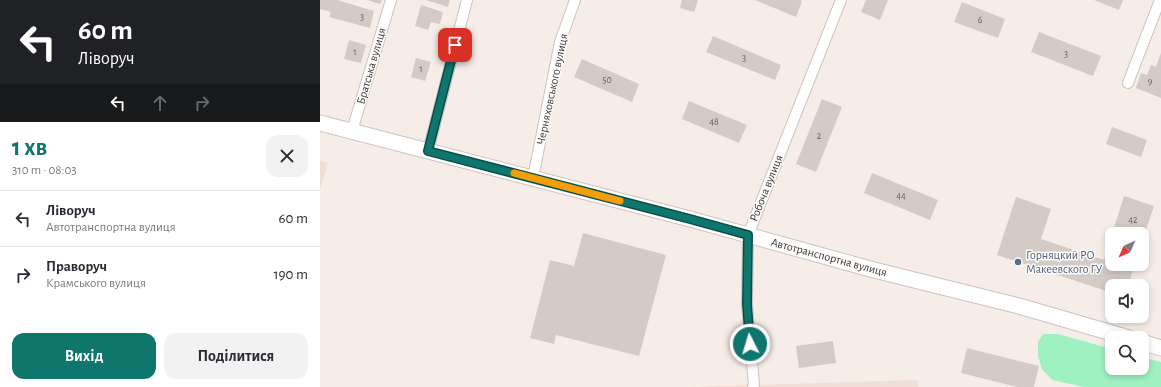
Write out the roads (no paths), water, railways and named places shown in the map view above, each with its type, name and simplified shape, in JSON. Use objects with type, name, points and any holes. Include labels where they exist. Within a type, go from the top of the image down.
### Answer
[{"type":"main road","name":"Автотранспортна вулиця","points":[[320,123],[690,219],[874,270],[1019,306],[1105,331]]},
{"type":"main road","points":[[1149,344],[1161,348]]},
{"type":"street","name":"Братська вулиця","points":[[352,131],[390,0]]},
{"type":"street","points":[[428,151],[467,0]]},
{"type":"street","name":"Черняховського вулиця","points":[[533,178],[560,42],[575,0]]},
{"type":"street","name":"Робоча вулиця","points":[[753,387],[747,304],[748,235],[841,0]]},
{"type":"street","points":[[1128,83],[1160,0]]},
{"type":"place","name":"Горняцкий РО Макеевского ГУ","points":[[1018,262]]}]
